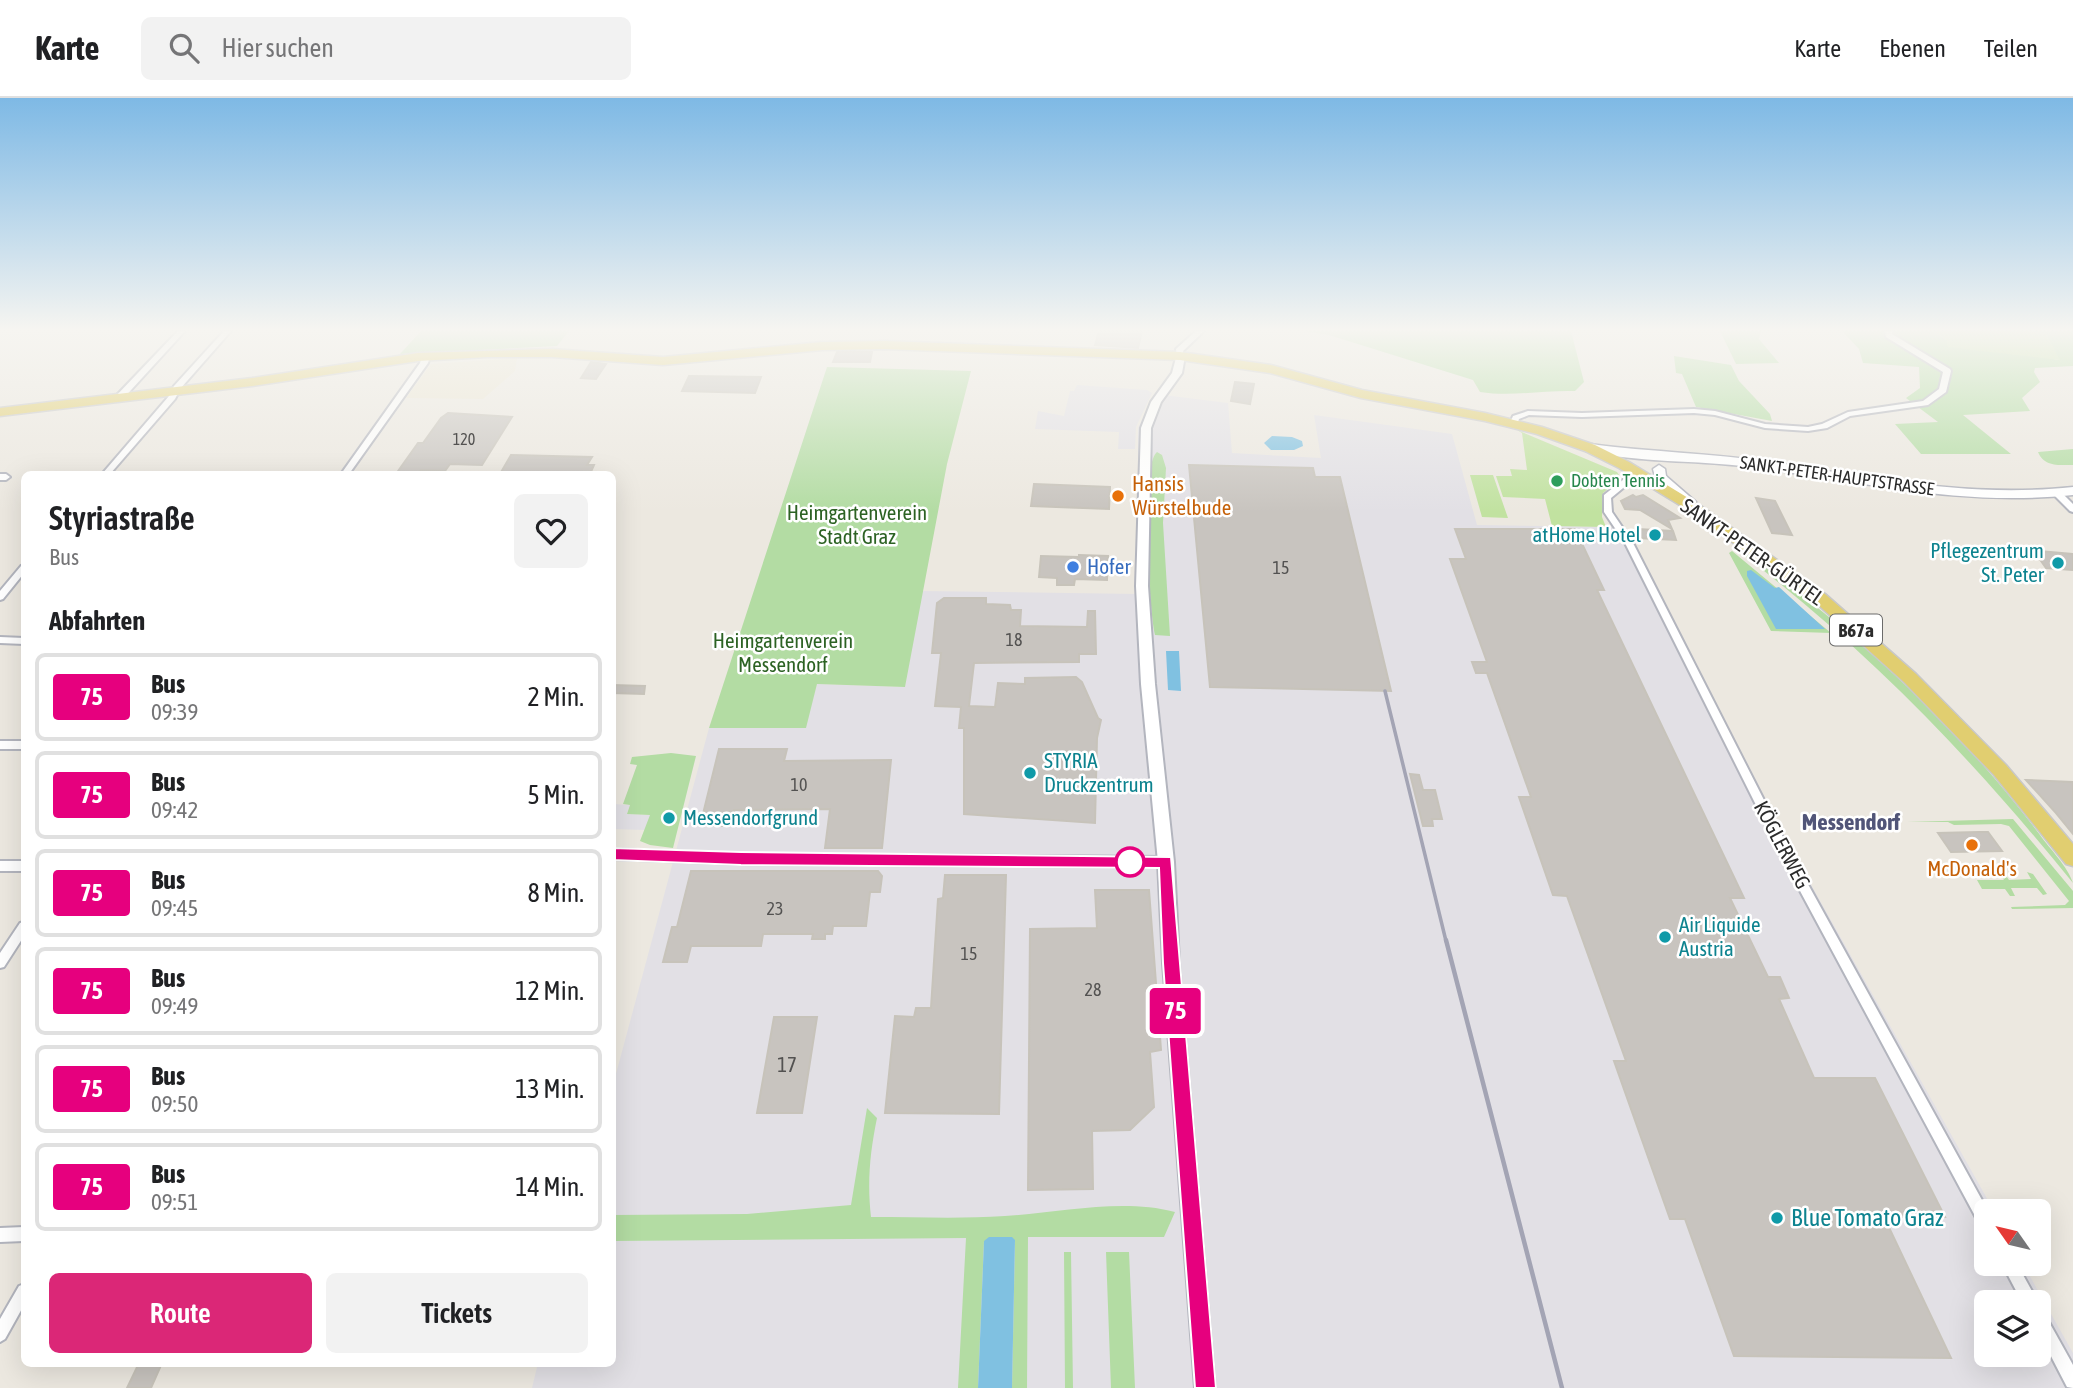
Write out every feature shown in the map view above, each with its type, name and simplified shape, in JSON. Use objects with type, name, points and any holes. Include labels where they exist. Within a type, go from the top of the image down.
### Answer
[{"type":"main road","name":"SANKT-PETER-HAUPTSTRASSE","points":[[0,412],[181,391]]},
{"type":"main road","name":"SANKT-PETER-HAUPTSTRASSE","points":[[1353,391],[1514,423],[1590,448],[1770,466],[1890,487],[1957,493],[2057,494],[2073,491]]},
{"type":"main road","name":"SANKT-PETER-GÜRTEL","points":[[1590,448],[1693,507],[1812,592],[1910,678],[2000,770],[2073,858]]},
{"type":"main road","name":"SANKT-PETER-HAUPTSTRASSE","points":[[1636,474],[1644,468],[1679,457]]},
{"type":"main road","points":[[1636,474],[1681,461],[1679,457]]},
{"type":"main road","points":[[1659,469],[1660,477],[1693,507]]},
{"type":"street","points":[[118,399],[125,391]]},
{"type":"street","points":[[347,471],[404,391]]},
{"type":"street","points":[[1164,391],[1156,402],[1146,428],[1142,586],[1147,672],[1166,862],[1171,963],[1205,1388]]},
{"type":"street","points":[[1514,423],[1516,418],[1538,413],[1582,415],[1694,411],[1715,413],[1765,426],[1808,429],[1824,426],[1848,414],[1925,402],[1941,391]]},
{"type":"street","points":[[109,471],[175,392]]},
{"type":"street","name":"KÖGLERWEG","points":[[1636,474],[1607,497],[1608,512],[1629,543],[1789,860],[1974,1200]]},
{"type":"street","points":[[2057,494],[2073,509]]},
{"type":"street","points":[[0,597],[21,572]]},
{"type":"street","points":[[0,640],[21,640]]},
{"type":"street","points":[[0,745],[21,745]]},
{"type":"street","points":[[616,854],[741,859],[1166,862]]},
{"type":"street","points":[[0,866],[21,866]]},
{"type":"street","points":[[0,962],[21,931]]},
{"type":"street","points":[[0,1235],[21,1234]]},
{"type":"street","points":[[0,1334],[21,1296]]},
{"type":"street","points":[[2051,1340],[2073,1381]]},
{"type":"shaded area","points":[[411,391],[492,391],[483,399],[406,398]]},
{"type":"shaded area","points":[[1070,391],[1152,393],[1136,427],[1135,449],[1118,449],[1119,432],[1035,429],[1038,411],[1064,416]]},
{"type":"shaded area","points":[[1155,394],[1228,403],[1232,453],[1321,458],[1314,415],[1452,434],[1477,525],[1625,527],[1763,799],[1987,1199],[1974,1199],[1974,1276],[2030,1276],[2038,1290],[1974,1290],[1974,1367],[2051,1367],[2051,1314],[2073,1353],[2073,1388],[532,1388],[537,1367],[616,1367],[616,1074],[709,728],[805,728],[817,684],[905,687],[921,591],[1138,594],[1138,428]]},
{"type":"shaded area","points":[[616,804],[630,805],[627,814],[651,815],[645,830],[616,829]]},
{"type":"green space","name":"Heimgartenverein Stadt Graz","points":[[819,391],[966,391],[947,464],[905,687],[817,684],[806,728],[709,728]]},
{"type":"green space","points":[[1480,391],[1570,391],[1503,394]]},
{"type":"green space","points":[[1689,391],[1749,391],[1770,414],[1772,421],[1696,407]]},
{"type":"green space","points":[[1916,391],[2030,391],[2022,398],[2030,411],[1963,415],[2011,454],[1921,454],[1895,424],[1938,422],[1906,398]]},
{"type":"green space","name":"Dobten Tennis","points":[[1517,430],[1617,472],[1621,478],[1603,493],[1602,517],[1606,527],[1552,526],[1545,499],[1503,497],[1496,476],[1512,476],[1510,469],[1527,470],[1522,433]]},
{"type":"green space","points":[[2073,449],[2073,465],[2048,463],[2038,452]]},
{"type":"green space","points":[[1157,452],[1162,455],[1166,468],[1163,523],[1170,636],[1155,635],[1150,597],[1147,509],[1152,463]]},
{"type":"green space","points":[[1470,475],[1493,475],[1508,518],[1482,517]]},
{"type":"green space","points":[[1740,547],[1862,645],[1937,717],[2008,794],[2063,864],[2073,883],[1995,791],[1915,706],[1829,625],[1736,549]]},
{"type":"green space","points":[[1732,551],[1831,633],[1771,631],[1729,553]]},
{"type":"green space","points":[[671,753],[696,756],[673,848],[640,841],[650,815],[627,814],[630,805],[623,804],[637,765],[630,764],[632,757]]},
{"type":"green space","points":[[2013,819],[2073,891],[2073,908],[2012,909],[2011,907],[2065,905],[2069,901],[2009,826],[1907,822]]},
{"type":"green space","points":[[2027,872],[2033,874],[2047,894],[2043,895],[2037,888],[2011,888],[2015,896],[2010,896],[2005,889],[1982,889],[1977,880],[2004,880],[1999,873],[2004,873],[2009,880],[2031,879]]},
{"type":"green space","points":[[867,1108],[877,1118],[870,1167],[871,1217],[988,1217],[1112,1206],[1175,1212],[1164,1237],[1028,1237],[1027,1388],[1012,1388],[1015,1240],[984,1241],[978,1388],[958,1388],[966,1238],[616,1241],[616,1215],[747,1214],[851,1205]]},
{"type":"green space","points":[[1064,1252],[1071,1252],[1073,1388],[1065,1388]]},
{"type":"green space","points":[[1106,1252],[1129,1252],[1135,1388],[1111,1388]]},
{"type":"water","points":[[1272,436],[1292,437],[1302,441],[1303,446],[1294,450],[1271,450],[1264,443]]},
{"type":"water","points":[[1751,570],[1775,588],[1779,587],[1825,629],[1776,629],[1747,576],[1747,571]]},
{"type":"water","points":[[1166,651],[1179,651],[1181,691],[1168,690]]},
{"type":"water","points":[[989,1237],[1012,1237],[1015,1240],[1012,1388],[978,1388],[984,1241]]},
{"type":"building","points":[[689,391],[756,391],[755,393]]},
{"type":"building","points":[[1233,391],[1253,391],[1250,404],[1231,401]]},
{"type":"building","points":[[448,413],[512,417],[482,465],[450,464],[445,471],[398,471],[418,443],[423,443],[441,418]]},
{"type":"building","points":[[511,455],[592,457],[587,465],[594,465],[591,471],[502,471]]},
{"type":"building","points":[[1189,465],[1313,468],[1315,477],[1340,477],[1391,691],[1210,687]]},
{"type":"building","points":[[1034,484],[1110,487],[1109,509],[1031,506]]},
{"type":"building","points":[[1633,495],[1643,495],[1680,518],[1668,520],[1672,529],[1640,510],[1625,509],[1621,501]]},
{"type":"building","points":[[1756,498],[1775,501],[1792,535],[1772,533]]},
{"type":"building","name":"Air Liquide Austria","points":[[1455,529],[1575,529],[1604,590],[1597,590],[1744,898],[1730,898],[1768,977],[1780,977],[1789,998],[1779,999],[1814,1078],[1875,1078],[1945,1217],[1884,1217],[1951,1358],[1734,1356],[1685,1219],[1670,1219],[1614,1061],[1626,1061],[1567,896],[1553,895],[1519,797],[1531,797],[1487,673],[1476,673],[1472,662],[1487,662],[1450,559],[1466,559]]},
{"type":"building","name":"atHome Hotel","points":[[1637,529],[1673,531],[1676,540],[1636,538]]},
{"type":"building","name":"Pflegezentrum St. Peter","points":[[2039,551],[2073,554],[2073,570],[2046,568],[2039,558],[2042,556]]},
{"type":"building","name":"Hofer","points":[[1041,556],[1108,556],[1107,580],[1075,579],[1074,585],[1057,585],[1057,578],[1039,577]]},
{"type":"building","name":"STYRIA Druckzentrum","points":[[944,598],[986,598],[986,604],[1010,605],[1011,610],[1021,610],[1020,626],[1087,627],[1088,611],[1095,611],[1096,654],[1079,654],[1079,662],[974,663],[969,706],[995,707],[998,683],[1025,684],[1025,678],[1076,677],[1082,682],[1101,720],[1097,738],[1095,823],[964,814],[964,728],[959,728],[961,707],[935,706],[941,653],[932,653],[937,603]]},
{"type":"building","points":[[616,685],[645,686],[644,694],[616,693]]},
{"type":"building","points":[[719,749],[787,749],[784,761],[891,760],[882,848],[825,848],[830,809],[734,810],[731,826],[700,826]]},
{"type":"building","points":[[1410,774],[1419,775],[1423,790],[1435,790],[1442,819],[1432,819],[1433,826],[1423,826]]},
{"type":"building","points":[[2026,780],[2073,782],[2073,834],[2056,813]]},
{"type":"building","name":"McDonald's","points":[[1988,832],[2002,851],[1951,852],[1938,833]]},
{"type":"building","points":[[691,871],[878,871],[882,876],[880,892],[870,892],[866,926],[833,926],[832,934],[825,934],[825,939],[812,939],[813,934],[763,934],[761,946],[691,946],[687,962],[663,962],[672,927],[677,927]]},
{"type":"building","points":[[945,875],[1006,875],[999,1114],[885,1113],[895,1016],[914,1017],[916,1008],[931,1008],[938,899],[943,898]]},
{"type":"building","points":[[1095,890],[1149,890],[1161,1050],[1150,1052],[1154,1107],[1130,1130],[1092,1131],[1093,1189],[1028,1190],[1030,929],[1097,928]]},
{"type":"building","points":[[774,1017],[817,1017],[802,1113],[757,1113]]},
{"type":"building","points":[[137,1367],[160,1367],[151,1388],[127,1388]]},
{"type":"railway","points":[[1385,691],[1446,941]]},
{"type":"railway","points":[[1446,940],[1562,1388]]},
{"type":"bus line","name":"75","points":[[616,854],[741,859],[1166,862],[1171,963],[1205,1388]]},
{"type":"place","name":"Dobten Tennis","points":[[1557,481]]},
{"type":"place","name":"Hansis Würstelbude","points":[[1118,496]]},
{"type":"place","name":"atHome Hotel","points":[[1655,535]]},
{"type":"place","name":"Pflegezentrum St. Peter","points":[[2058,563]]},
{"type":"place","name":"Hofer","points":[[1073,567]]},
{"type":"place","name":"STYRIA Druckzentrum","points":[[1030,773]]},
{"type":"place","name":"Messendorfgrund","points":[[669,818]]},
{"type":"place","name":"McDonald's","points":[[1972,845]]},
{"type":"place","name":"Air Liquide Austria","points":[[1665,937]]},
{"type":"place","name":"Blue Tomato Graz","points":[[1777,1218]]},
{"type":"district","name":"Messendorf","points":[[1851,822]]},
{"type":"park label","name":"Heimgartenverein Messendorf","points":[[783,653]]}]
